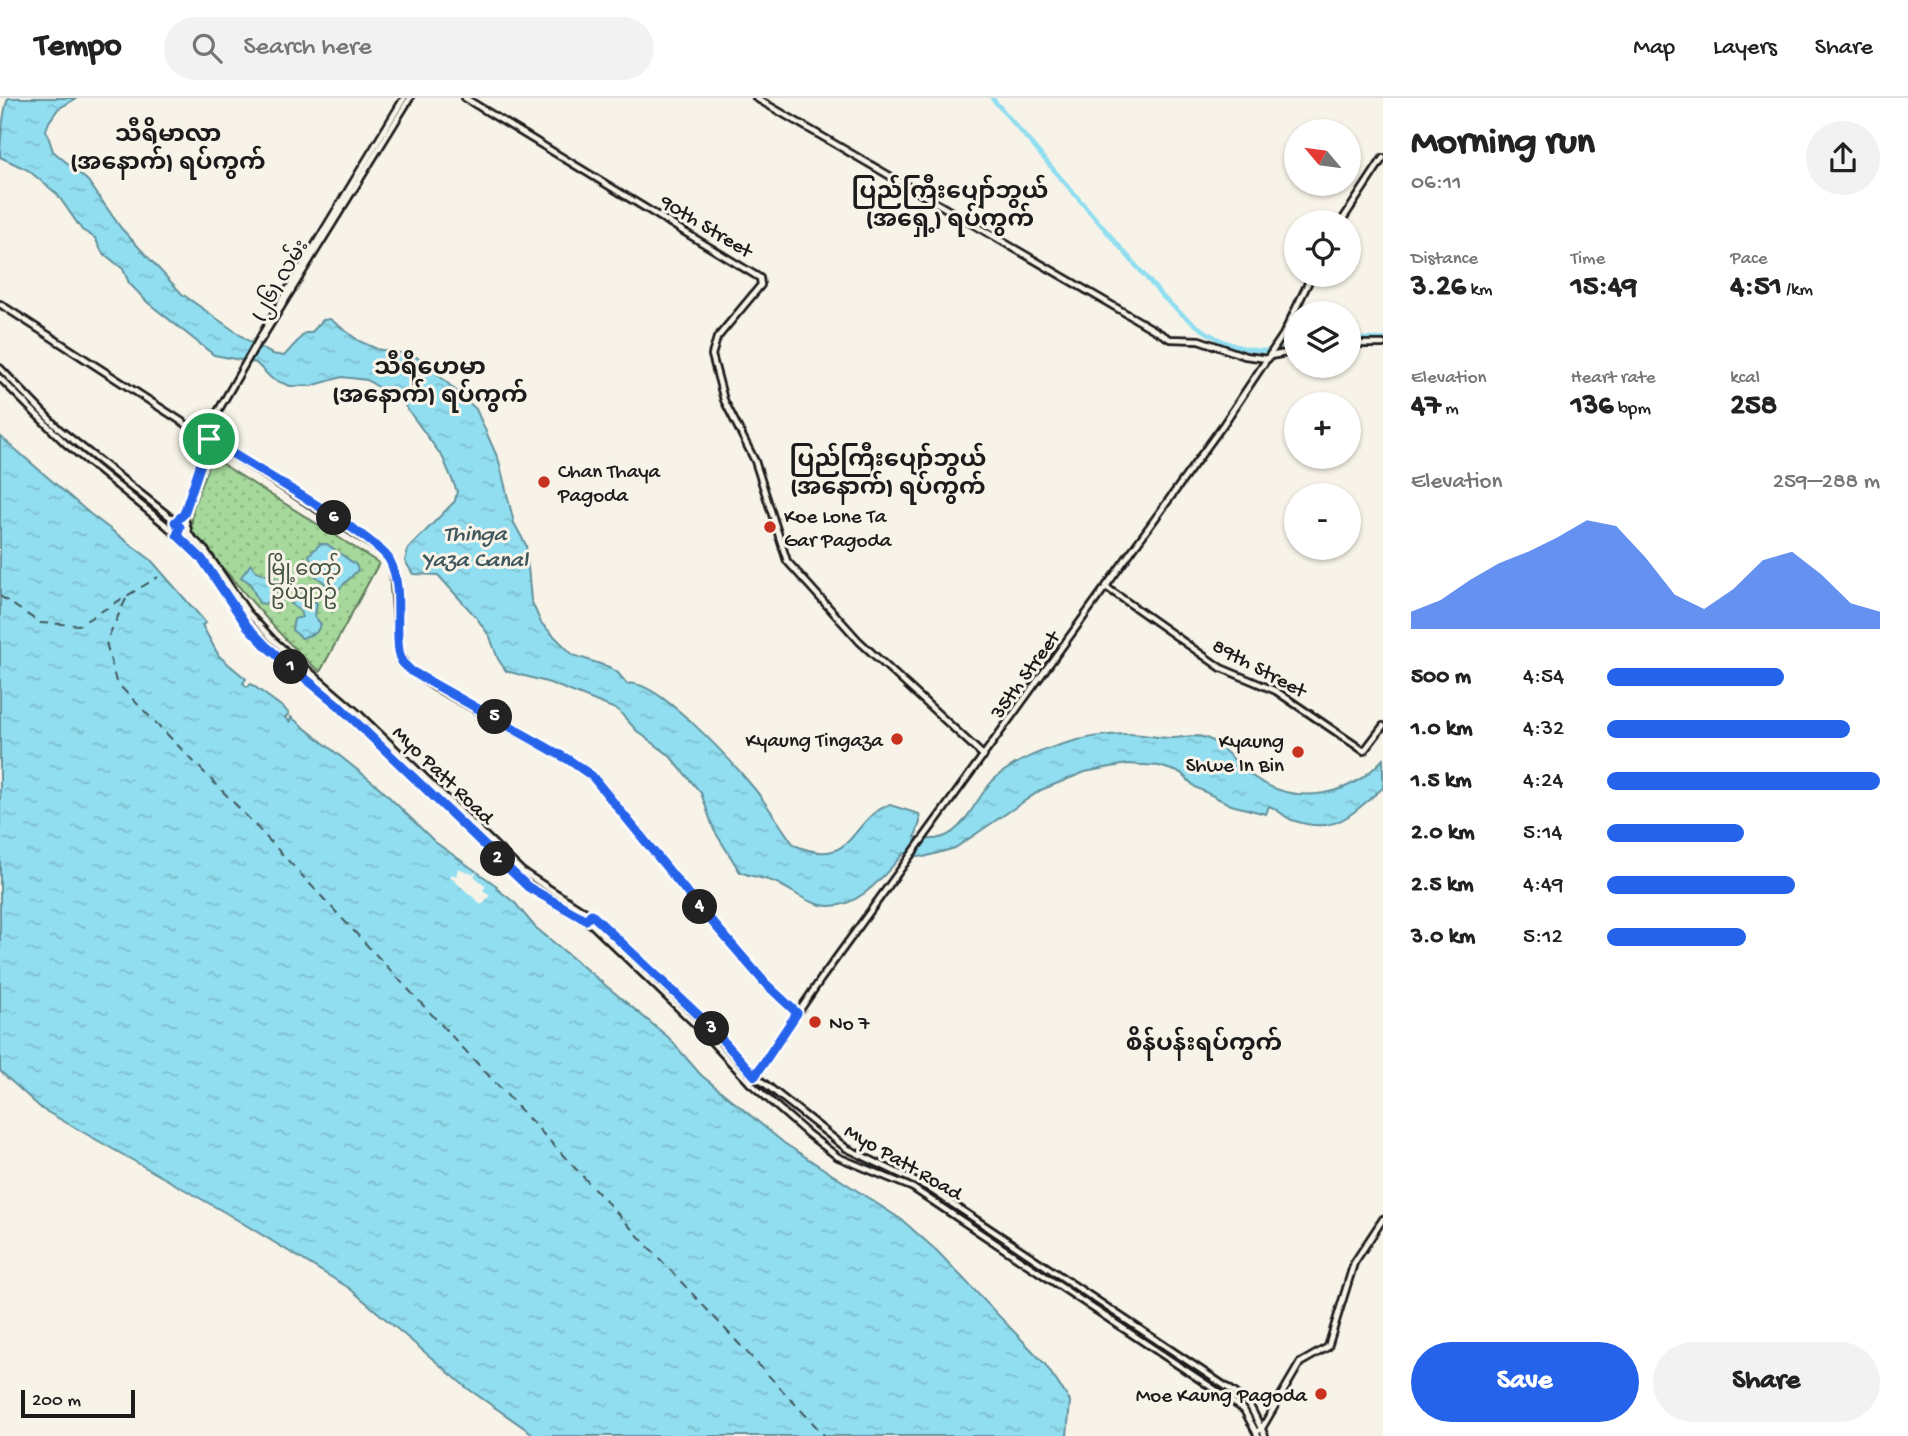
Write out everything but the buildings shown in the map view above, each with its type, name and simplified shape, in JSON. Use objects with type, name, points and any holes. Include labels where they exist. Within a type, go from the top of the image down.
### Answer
[{"type":"main road","points":[[382,140],[404,98]]},
{"type":"main road","points":[[382,140],[410,98]]},
{"type":"main road","name":"90th Street","points":[[465,98],[760,278],[761,285],[717,338],[712,355],[724,400],[752,453],[785,556],[798,576],[859,641],[984,756]]},
{"type":"main road","points":[[756,98],[1177,341],[1199,340],[1245,356],[1284,352]]},
{"type":"main road","name":"(၂၆) လမ်း","points":[[177,535],[213,420],[382,140]]},
{"type":"main road","points":[[1349,210],[1383,158]]},
{"type":"main road","name":"35th Street","points":[[750,1083],[797,1013],[1106,587],[1271,354],[1306,287]]},
{"type":"main road","points":[[0,304],[331,516],[386,555],[395,581],[399,651],[407,668],[433,686],[491,715],[592,776],[766,984],[797,1013]]},
{"type":"main road","points":[[1361,344],[1383,344]]},
{"type":"main road","name":"Myo Patt Road","points":[[0,368],[59,429],[189,535],[222,573],[262,629],[339,696],[529,877],[591,914],[709,1025],[755,1076],[846,1149],[916,1181],[1245,1400],[1265,1436]]},
{"type":"main road","name":"Myo Patt Road","points":[[0,379],[65,443],[177,535],[202,559],[247,626],[267,647],[338,705],[528,887],[586,920],[695,1024],[750,1083],[838,1157],[913,1188],[1238,1405],[1251,1420],[1257,1434]]},
{"type":"main road","points":[[175,522],[184,514],[189,535]]},
{"type":"main road","points":[[215,578],[222,573]]},
{"type":"main road","name":"89th Street","points":[[1106,587],[1222,668],[1276,691],[1364,751],[1383,726]]},
{"type":"main road","points":[[452,816],[458,809]]},
{"type":"main road","points":[[586,920],[591,914]]},
{"type":"main road","points":[[913,1188],[916,1181]]},
{"type":"main road","points":[[1257,1434],[1300,1363],[1328,1347],[1354,1263],[1383,1219]]},
{"type":"main road","points":[[1077,1298],[1081,1293]]},
{"type":"main road","points":[[1186,1371],[1190,1364]]},
{"type":"green space","name":"မြို့တော် ဥယျာဥ်","points":[[211,457],[379,563],[320,672],[270,622],[191,534],[193,508]]},
{"type":"water","name":"Thinga Yaza Canal","points":[[8,98],[77,98],[58,109],[49,122],[46,130],[53,151],[88,181],[121,228],[182,294],[250,342],[272,354],[284,356],[305,333],[311,333],[323,320],[330,319],[359,341],[377,349],[412,355],[422,360],[476,409],[499,461],[514,523],[526,545],[531,600],[541,623],[573,655],[609,667],[627,684],[640,685],[674,707],[712,742],[743,776],[794,845],[814,852],[829,852],[841,847],[866,820],[890,805],[919,814],[920,822],[915,837],[932,839],[945,836],[965,819],[990,783],[1014,764],[1061,744],[1111,735],[1206,738],[1213,741],[1255,778],[1272,787],[1306,794],[1340,789],[1356,782],[1383,759],[1383,788],[1342,820],[1332,824],[1307,824],[1289,819],[1269,806],[1266,814],[1231,805],[1195,787],[1181,773],[1159,766],[1127,764],[1085,772],[1041,790],[955,848],[924,857],[904,853],[868,891],[846,903],[821,905],[804,899],[777,883],[740,872],[714,830],[701,793],[669,755],[637,731],[618,710],[550,683],[506,671],[498,659],[490,637],[476,617],[438,575],[413,574],[405,561],[408,549],[455,501],[457,491],[443,458],[403,403],[367,380],[342,377],[311,386],[290,386],[272,379],[256,363],[214,355],[147,302],[129,283],[123,269],[102,252],[95,238],[82,230],[57,194],[28,170],[0,157]]},
{"type":"water","points":[[0,436],[89,513],[151,560],[206,623],[202,625],[219,656],[246,679],[243,683],[247,687],[251,684],[285,709],[289,714],[285,717],[290,722],[291,717],[380,788],[435,842],[497,886],[535,927],[668,1037],[701,1075],[784,1143],[902,1220],[937,1251],[1044,1363],[1070,1401],[1067,1436],[536,1436],[467,1388],[349,1288],[226,1213],[42,1109],[0,1071]]},
{"type":"water","points":[[320,544],[327,544],[356,565],[358,570],[336,592],[307,569],[312,563],[309,555]]},
{"type":"water","points":[[251,564],[256,571],[280,580],[275,594],[265,604],[259,603],[250,583],[241,577]]},
{"type":"water","points":[[300,594],[317,603],[315,617],[321,624],[316,633],[302,638],[292,630],[294,619],[302,617],[300,611],[291,604]]},
{"type":"pier","points":[[458,868],[473,874],[478,871],[474,876],[486,886],[483,890],[490,895],[482,905],[450,877],[452,874],[456,876]]},
{"type":"waterway","points":[[992,98],[1178,311],[1192,323],[1223,341],[1258,350],[1284,350]]},
{"type":"waterway","points":[[1361,339],[1383,339]]},
{"type":"ferry route","points":[[0,596],[40,623],[79,625],[158,577]]},
{"type":"ferry route","points":[[126,599],[106,642],[116,682],[239,808],[825,1436]]},
{"type":"place","name":"Chan Thaya Pagoda","points":[[544,482]]},
{"type":"place","name":"Koe Lone Ta Gar Pagoda","points":[[770,527]]},
{"type":"place","name":"Kyaung Tingaza","points":[[897,739]]},
{"type":"place","name":"Kyaung Shwe In Bin","points":[[1298,752]]},
{"type":"place","name":"No 7","points":[[815,1022]]},
{"type":"place","name":"Moe Kaung Pagoda","points":[[1321,1394]]},
{"type":"district","name":"သီရိမာလာ (အနောက်) ရပ်ကွက်","points":[[168,147]]},
{"type":"district","name":"ပြည်ကြီးပျော်ဘွယ် (အရှေ့) ရပ်ကွက်","points":[[950,204]]},
{"type":"district","name":"သီရိဟေမာ (အနောက်) ရပ်ကွက်","points":[[430,380]]},
{"type":"district","name":"ပြည်ကြီးပျော်ဘွယ် (အနောက်) ရပ်ကွက်","points":[[888,472]]},
{"type":"district","name":"စိန်ပန်းရပ်ကွက်","points":[[1204,1042]]},
{"type":"route","points":[[209,439],[378,547],[390,559],[393,570],[402,662],[433,686],[491,715],[592,776],[689,895],[766,984],[797,1013],[755,1076],[709,1025],[591,914],[586,920],[528,887],[338,705],[267,647],[247,626],[202,559],[177,535],[180,527],[175,522],[184,514],[209,439]]}]
